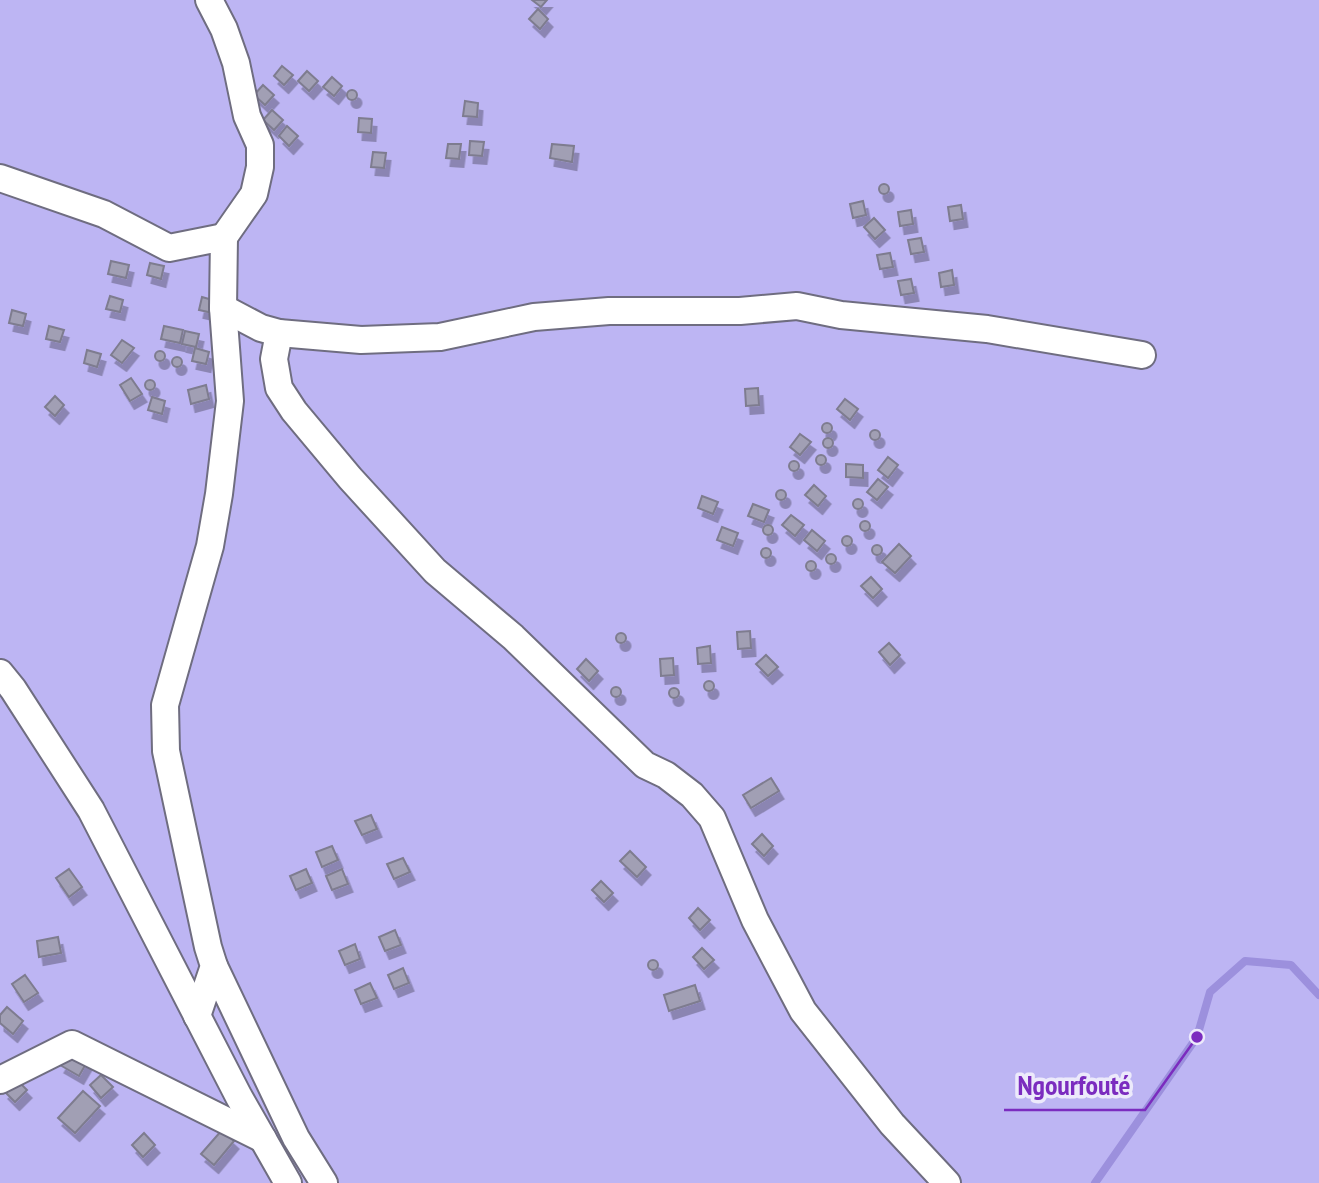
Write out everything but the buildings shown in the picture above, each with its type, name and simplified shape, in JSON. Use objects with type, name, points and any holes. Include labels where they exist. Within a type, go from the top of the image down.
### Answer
[{"type":"street","points":[[209,0],[236,64],[247,116],[260,145],[260,167],[254,194],[223,237],[223,308],[230,401],[210,546],[165,705],[166,751],[214,966],[296,1138],[324,1183]]},
{"type":"street","points":[[0,178],[104,214],[169,248],[223,237]]},
{"type":"street","points":[[223,308],[261,328],[279,333],[361,340],[440,337],[534,317],[609,311],[740,311],[797,306],[841,314],[987,329],[1142,355]]},
{"type":"street","points":[[279,333],[274,359],[279,388],[294,411],[350,478],[435,571],[513,637],[645,765],[666,775],[692,795],[712,818],[755,920],[803,1011],[892,1124],[947,1183]]},
{"type":"street","points":[[0,674],[13,689],[91,810],[197,1016],[288,1183]]},
{"type":"street","points":[[197,1016],[214,966]]},
{"type":"street","points":[[0,1080],[72,1044],[263,1139]]},
{"type":"shaded area","points":[[0,0],[1319,0],[1319,1183],[0,1183]]},
{"type":"waterway","points":[[1095,1183],[1197,1037],[1210,992],[1245,961],[1291,965],[1319,995]]},
{"type":"place","name":"Ngourfouté","points":[[1197,1037]]}]
